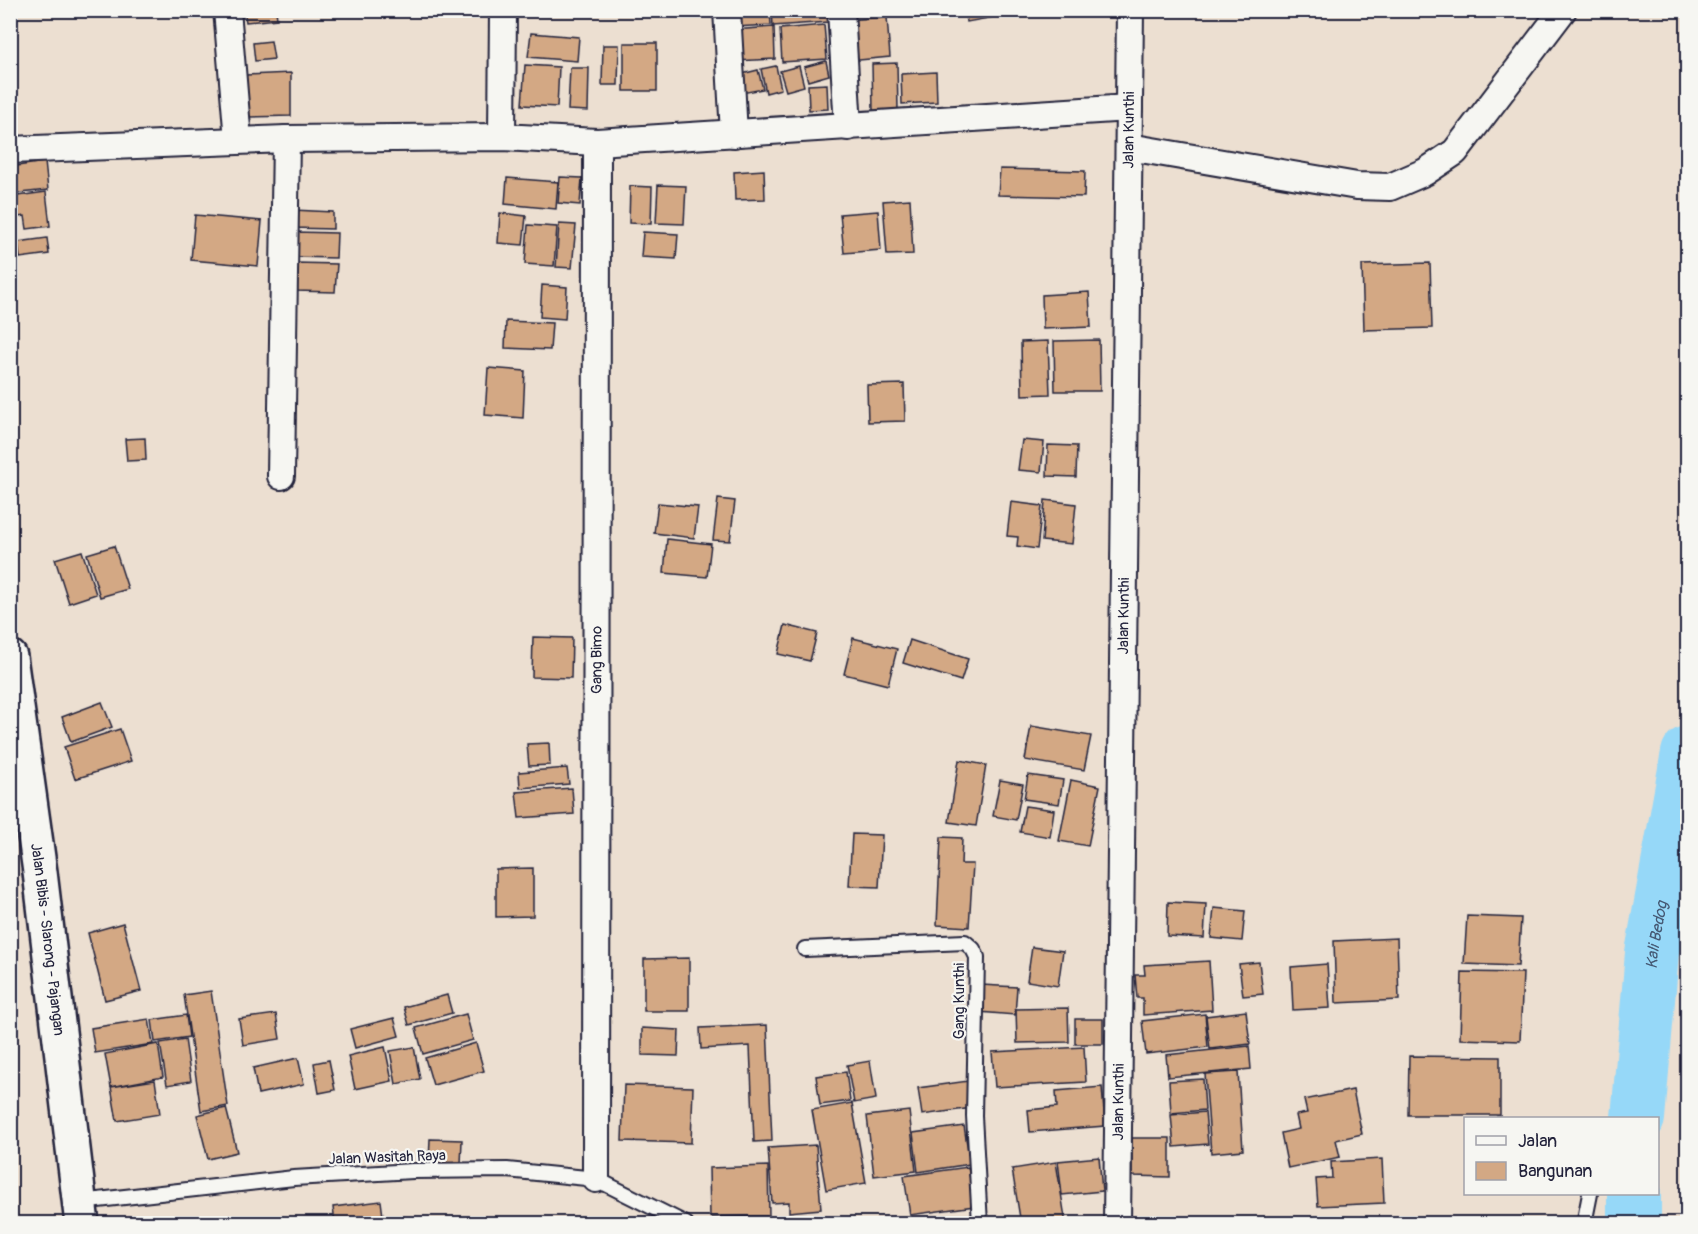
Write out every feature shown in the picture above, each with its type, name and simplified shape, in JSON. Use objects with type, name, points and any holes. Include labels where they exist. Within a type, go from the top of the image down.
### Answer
[{"type":"main road","name":"Jalan Bibis - Slarong - Pajangan","points":[[10,657],[40,872],[81,1213]]},
{"type":"street","points":[[227,10],[238,140]]},
{"type":"street","points":[[502,137],[503,10]]},
{"type":"street","points":[[727,10],[734,134]]},
{"type":"street","points":[[841,10],[848,127]]},
{"type":"street","name":"Jalan Kunthi","points":[[1117,1224],[1130,10]]},
{"type":"street","points":[[1129,147],[1357,186],[1390,187],[1425,172],[1455,152],[1563,10]]},
{"type":"street","points":[[10,150],[286,139],[502,137],[597,142],[1129,108]]},
{"type":"street","points":[[281,476],[286,139]]},
{"type":"street","name":"Gang Bimo","points":[[596,1179],[597,142]]},
{"type":"lane","name":"Gang Kunthi","points":[[805,949],[965,942],[973,949],[977,957],[974,1116],[980,1224]]},
{"type":"lane","name":"Jalan Wasitah Raya","points":[[81,1213],[294,1178],[413,1171],[507,1170],[596,1179],[686,1224]]},
{"type":"lane","points":[[1584,1224],[1590,1195]]},
{"type":"building","points":[[244,10],[276,10],[277,19],[246,22]]},
{"type":"building","points":[[733,10],[770,10],[771,25],[734,27]]},
{"type":"building","points":[[772,10],[829,10],[829,22],[773,26]]},
{"type":"building","points":[[965,10],[999,10],[1000,16],[967,22]]},
{"type":"building","points":[[887,17],[890,57],[849,61],[846,20]]},
{"type":"building","points":[[824,25],[827,59],[782,62],[780,29]]},
{"type":"building","points":[[774,27],[775,59],[734,61],[732,30]]},
{"type":"building","points":[[531,33],[579,37],[577,61],[528,57]]},
{"type":"building","points":[[271,41],[274,59],[255,61],[253,43]]},
{"type":"building","points":[[624,43],[657,43],[657,91],[624,91]]},
{"type":"building","points":[[603,45],[619,45],[618,85],[602,85]]},
{"type":"building","points":[[826,61],[829,75],[808,81],[804,67]]},
{"type":"building","points":[[897,63],[898,110],[873,111],[872,64]]},
{"type":"building","points":[[525,65],[559,67],[557,107],[522,105]]},
{"type":"building","points":[[776,66],[781,89],[766,93],[761,69]]},
{"type":"building","points":[[799,66],[804,86],[786,91],[780,71]]},
{"type":"building","points":[[570,68],[589,68],[588,111],[568,110]]},
{"type":"building","points":[[758,70],[763,89],[742,93],[738,75]]},
{"type":"building","points":[[936,72],[937,102],[902,104],[901,74]]},
{"type":"building","points":[[291,73],[291,116],[248,117],[246,75]]},
{"type":"building","points":[[827,84],[828,109],[809,110],[808,85]]},
{"type":"building","points":[[45,162],[48,190],[10,194],[10,167]]},
{"type":"building","points":[[1000,169],[1085,171],[1084,197],[998,195]]},
{"type":"building","points":[[764,170],[765,199],[735,200],[734,172]]},
{"type":"building","points":[[560,177],[582,178],[580,205],[558,203]]},
{"type":"building","points":[[507,178],[558,182],[556,209],[505,204]]},
{"type":"building","points":[[658,185],[686,186],[684,224],[656,223]]},
{"type":"building","points":[[630,186],[652,187],[651,224],[629,223]]},
{"type":"building","points":[[46,192],[50,226],[27,229],[25,216],[10,218],[10,197]]},
{"type":"building","points":[[910,199],[913,254],[887,255],[883,201]]},
{"type":"building","points":[[293,210],[333,212],[333,229],[292,228]]},
{"type":"building","points":[[878,211],[881,250],[844,253],[840,214]]},
{"type":"building","points":[[500,213],[526,216],[523,245],[498,243]]},
{"type":"building","points":[[195,215],[262,221],[258,266],[191,260]]},
{"type":"building","points":[[559,224],[576,225],[572,268],[556,267]]},
{"type":"building","points":[[528,225],[557,227],[554,266],[525,264]]},
{"type":"building","points":[[295,232],[337,233],[336,258],[294,257]]},
{"type":"building","points":[[643,232],[678,234],[676,259],[641,257]]},
{"type":"building","points":[[47,238],[49,254],[20,258],[18,242]]},
{"type":"building","points":[[296,263],[337,264],[335,292],[295,291]]},
{"type":"building","points":[[1430,263],[1432,328],[1364,330],[1362,265]]},
{"type":"building","points":[[542,285],[567,287],[565,319],[540,317]]},
{"type":"building","points":[[1089,292],[1091,327],[1043,329],[1042,295]]},
{"type":"building","points":[[506,321],[552,323],[550,350],[505,348]]},
{"type":"building","points":[[1099,340],[1100,391],[1055,391],[1054,341]]},
{"type":"building","points":[[1048,341],[1050,394],[1022,395],[1021,342]]},
{"type":"building","points":[[488,368],[525,371],[523,418],[485,415]]},
{"type":"building","points":[[904,384],[905,421],[868,422],[867,385]]},
{"type":"building","points":[[145,438],[146,460],[127,461],[125,439]]},
{"type":"building","points":[[1022,440],[1044,442],[1041,472],[1018,470]]},
{"type":"building","points":[[1048,445],[1077,446],[1076,477],[1047,476]]},
{"type":"building","points":[[718,499],[735,501],[730,541],[713,540]]},
{"type":"building","points":[[1045,500],[1076,504],[1072,544],[1042,541]]},
{"type":"building","points":[[1011,502],[1042,506],[1037,549],[1017,546],[1018,537],[1007,536]]},
{"type":"building","points":[[658,503],[698,507],[694,538],[654,533]]},
{"type":"building","points":[[667,539],[711,544],[707,577],[664,573]]},
{"type":"building","points":[[114,546],[128,589],[100,597],[87,554]]},
{"type":"building","points":[[82,551],[96,594],[69,603],[55,559]]},
{"type":"building","points":[[785,625],[817,633],[810,661],[778,654]]},
{"type":"building","points":[[533,637],[572,638],[571,678],[532,677]]},
{"type":"building","points":[[853,638],[897,649],[888,685],[844,674]]},
{"type":"building","points":[[910,640],[968,659],[961,681],[903,663]]},
{"type":"building","points":[[102,702],[112,727],[71,742],[62,717]]},
{"type":"building","points":[[1031,726],[1091,736],[1084,770],[1025,760]]},
{"type":"building","points":[[120,729],[131,761],[75,779],[64,747]]},
{"type":"building","points":[[549,743],[550,765],[529,766],[527,744]]},
{"type":"building","points":[[959,760],[986,765],[976,826],[949,822]]},
{"type":"building","points":[[567,768],[569,784],[520,788],[519,772]]},
{"type":"building","points":[[1028,775],[1063,780],[1059,804],[1024,799]]},
{"type":"building","points":[[1000,780],[1023,784],[1016,820],[993,816]]},
{"type":"building","points":[[1071,780],[1100,786],[1088,846],[1059,841]]},
{"type":"building","points":[[572,788],[574,814],[519,818],[516,792]]},
{"type":"building","points":[[1025,806],[1054,810],[1050,837],[1020,832]]},
{"type":"building","points":[[852,834],[882,835],[879,887],[849,886]]},
{"type":"building","points":[[941,837],[962,838],[961,864],[973,864],[969,927],[937,925]]},
{"type":"building","points":[[533,868],[533,916],[496,917],[496,869]]},
{"type":"building","points":[[1168,902],[1206,904],[1204,938],[1167,936]]},
{"type":"building","points":[[1214,908],[1245,911],[1242,941],[1211,938]]},
{"type":"building","points":[[1467,916],[1521,918],[1518,966],[1464,964]]},
{"type":"building","points":[[123,923],[141,991],[105,1000],[88,933]]},
{"type":"building","points":[[1397,938],[1399,1000],[1336,1003],[1334,941]]},
{"type":"building","points":[[1032,947],[1063,951],[1058,986],[1027,981]]},
{"type":"building","points":[[689,958],[689,1011],[644,1011],[644,959]]},
{"type":"building","points":[[1209,961],[1212,1010],[1143,1015],[1143,998],[1137,998],[1135,975],[1145,975],[1144,965]]},
{"type":"building","points":[[1259,962],[1263,994],[1243,996],[1239,964]]},
{"type":"building","points":[[1327,964],[1330,1008],[1293,1010],[1291,967]]},
{"type":"building","points":[[1462,972],[1523,973],[1520,1041],[1460,1039]]},
{"type":"building","points":[[981,985],[1017,987],[1015,1015],[979,1012]]},
{"type":"building","points":[[211,991],[228,1106],[201,1111],[184,995]]},
{"type":"building","points":[[447,995],[452,1013],[409,1025],[404,1007]]},
{"type":"building","points":[[1068,1008],[1069,1042],[1017,1043],[1016,1009]]},
{"type":"building","points":[[1246,1011],[1250,1044],[1210,1049],[1206,1016]]},
{"type":"building","points":[[276,1014],[280,1039],[243,1045],[239,1019]]},
{"type":"building","points":[[466,1014],[473,1040],[423,1054],[416,1028]]},
{"type":"building","points":[[1205,1014],[1208,1047],[1146,1054],[1142,1021]]},
{"type":"building","points":[[186,1015],[189,1037],[155,1042],[152,1020]]},
{"type":"building","points":[[394,1018],[399,1036],[355,1048],[350,1029]]},
{"type":"building","points":[[149,1019],[153,1044],[95,1053],[91,1028]]},
{"type":"building","points":[[1075,1019],[1103,1019],[1103,1044],[1075,1044]]},
{"type":"building","points":[[767,1025],[772,1141],[754,1142],[750,1046],[701,1049],[700,1028]]},
{"type":"building","points":[[642,1028],[679,1030],[678,1056],[642,1055]]},
{"type":"building","points":[[185,1039],[191,1081],[167,1085],[160,1043]]},
{"type":"building","points":[[476,1043],[484,1071],[433,1085],[425,1058]]},
{"type":"building","points":[[158,1044],[163,1077],[111,1087],[105,1054]]},
{"type":"building","points":[[1249,1046],[1251,1069],[1168,1077],[1166,1055]]},
{"type":"building","points":[[385,1047],[392,1081],[355,1089],[348,1056]]},
{"type":"building","points":[[414,1047],[420,1079],[396,1084],[390,1051]]},
{"type":"building","points":[[1084,1047],[1086,1082],[995,1087],[992,1052]]},
{"type":"building","points":[[1409,1056],[1500,1057],[1500,1115],[1408,1115]]},
{"type":"building","points":[[298,1058],[304,1084],[258,1094],[253,1068]]},
{"type":"building","points":[[329,1060],[335,1090],[319,1093],[314,1063]]},
{"type":"building","points":[[870,1061],[876,1099],[854,1103],[847,1065]]},
{"type":"building","points":[[846,1072],[850,1101],[820,1105],[816,1076]]},
{"type":"building","points":[[1238,1072],[1243,1150],[1211,1153],[1205,1074]]},
{"type":"building","points":[[1203,1079],[1205,1110],[1171,1113],[1169,1081]]},
{"type":"building","points":[[155,1080],[160,1114],[117,1121],[111,1087]]},
{"type":"building","points":[[968,1081],[972,1108],[922,1115],[918,1088]]},
{"type":"building","points":[[624,1085],[693,1087],[691,1143],[622,1141]]},
{"type":"building","points":[[1102,1087],[1105,1126],[1030,1132],[1028,1110],[1057,1107],[1056,1091]]},
{"type":"building","points":[[1353,1090],[1362,1134],[1336,1140],[1340,1157],[1288,1168],[1281,1133],[1299,1129],[1296,1115],[1307,1113],[1304,1100]]},
{"type":"building","points":[[852,1103],[866,1183],[826,1190],[812,1110]]},
{"type":"building","points":[[226,1108],[237,1152],[208,1159],[197,1115]]},
{"type":"building","points":[[909,1111],[916,1171],[874,1176],[867,1116]]},
{"type":"building","points":[[1205,1112],[1208,1144],[1174,1147],[1171,1115]]},
{"type":"building","points":[[964,1126],[970,1164],[918,1172],[913,1133]]},
{"type":"building","points":[[1132,1138],[1170,1138],[1170,1177],[1132,1176]]},
{"type":"building","points":[[430,1139],[462,1140],[461,1164],[429,1163]]},
{"type":"building","points":[[816,1145],[821,1209],[789,1212],[789,1202],[772,1203],[768,1148]]},
{"type":"building","points":[[1099,1157],[1102,1191],[1062,1195],[1058,1161]]},
{"type":"building","points":[[1382,1159],[1384,1203],[1318,1206],[1316,1179],[1332,1178],[1331,1162]]},
{"type":"building","points":[[1056,1162],[1066,1224],[1021,1224],[1012,1169]]},
{"type":"building","points":[[768,1166],[769,1216],[710,1217],[709,1168]]},
{"type":"building","points":[[968,1167],[974,1206],[910,1215],[904,1176]]},
{"type":"building","points":[[381,1201],[384,1224],[335,1224],[333,1207]]},
{"type":"building","points":[[195,1218],[196,1224],[172,1224],[172,1221]]},
{"type":"waterway","name":"Kali Bedog","points":[[1638,1117],[1652,953],[1688,753]]},
{"type":"waterway","name":"Kali Bedog","points":[[1634,1195],[1634,1224]]}]
